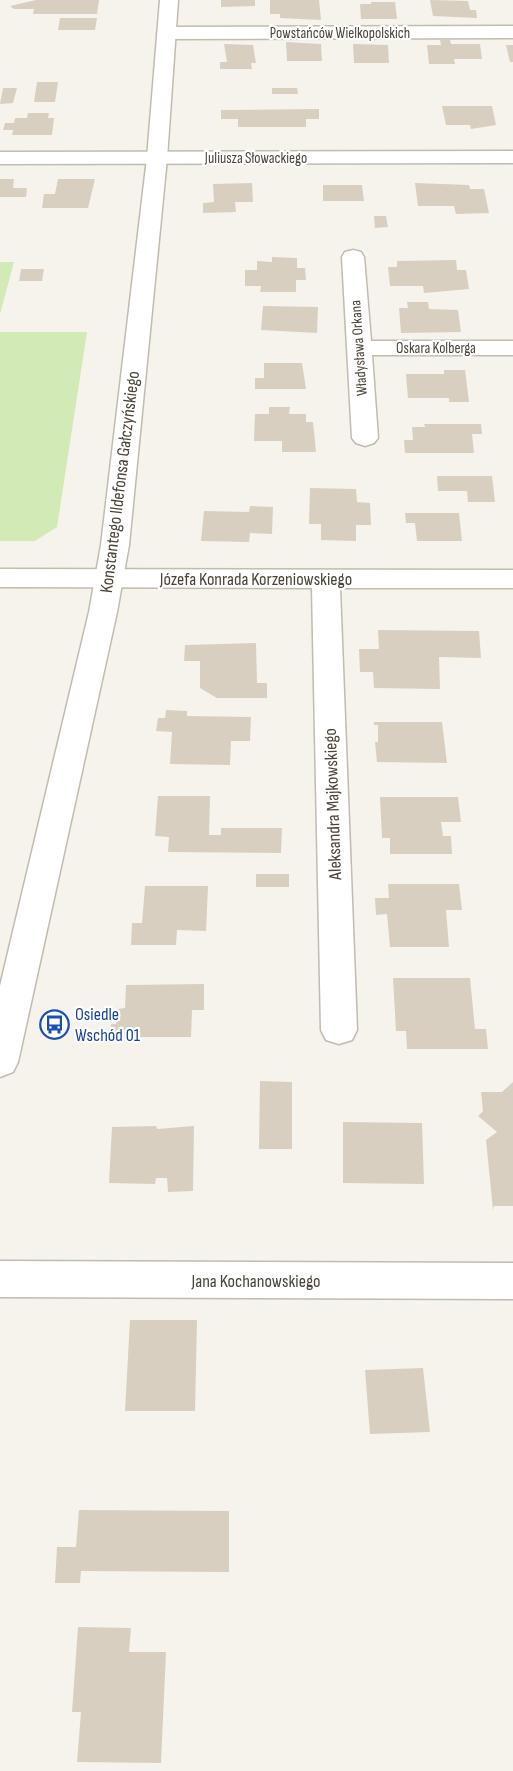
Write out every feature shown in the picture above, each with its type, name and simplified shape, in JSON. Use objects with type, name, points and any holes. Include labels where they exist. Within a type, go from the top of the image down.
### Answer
[{"type":"street","name":"Konstantego Ildefonsa Gałczyńskiego","points":[[0,1062],[110,579],[156,158],[169,0]]},
{"type":"street","name":"Powstańców Wielkopolskich","points":[[166,33],[513,32]]},
{"type":"street","name":"Juliusza Słowackiego","points":[[0,158],[513,158]]},
{"type":"street","name":"Władysława Orkana","points":[[353,257],[365,438]]},
{"type":"street","name":"Oskara Kolberga","points":[[359,348],[513,348]]},
{"type":"street","name":"Józefa Konrada Korzeniowskiego","points":[[0,579],[513,579]]},
{"type":"street","name":"Aleksandra Majkowskiego","points":[[326,579],[339,1029]]},
{"type":"street","name":"Jana Kochanowskiego","points":[[0,1279],[513,1281]]},
{"type":"green space","points":[[0,262],[14,262],[0,314]]},
{"type":"green space","points":[[0,332],[87,332],[57,527],[35,541],[0,541]]},
{"type":"building","points":[[36,0],[99,0],[97,14],[33,14],[34,9],[14,9],[10,6]]},
{"type":"building","points":[[221,0],[255,0],[255,6],[221,7]]},
{"type":"building","points":[[270,0],[319,0],[321,20],[280,18],[280,14],[270,14]]},
{"type":"building","points":[[430,0],[468,1],[470,10],[476,10],[477,18],[433,16]]},
{"type":"building","points":[[371,2],[395,2],[397,19],[361,19],[360,4],[371,4]]},
{"type":"building","points":[[60,18],[97,18],[95,30],[58,30]]},
{"type":"building","points":[[440,40],[450,40],[451,44],[480,44],[482,59],[454,59],[455,64],[429,64],[427,45],[441,45]]},
{"type":"building","points":[[286,42],[321,44],[322,61],[287,61]]},
{"type":"building","points":[[224,44],[253,45],[256,63],[251,63],[252,69],[220,69],[220,62],[227,62]]},
{"type":"building","points":[[353,44],[388,45],[389,63],[354,63]]},
{"type":"building","points":[[506,45],[513,45],[513,62],[510,62]]},
{"type":"building","points":[[37,82],[58,82],[55,102],[34,102]]},
{"type":"building","points":[[3,88],[17,88],[13,103],[0,104]]},
{"type":"building","points":[[272,88],[297,88],[298,94],[272,94]]},
{"type":"building","points":[[442,106],[492,106],[496,125],[471,129],[470,125],[446,125]]},
{"type":"building","points":[[319,109],[319,119],[306,119],[306,127],[238,127],[238,119],[221,119],[221,110]]},
{"type":"building","points":[[28,113],[49,113],[48,118],[54,118],[52,135],[12,135],[13,130],[3,130],[5,123],[14,123],[15,118],[27,118]]},
{"type":"building","points":[[0,179],[14,179],[13,188],[27,188],[26,197],[0,197]]},
{"type":"building","points":[[58,179],[95,179],[88,208],[42,208],[44,194],[55,194]]},
{"type":"building","points":[[252,183],[253,202],[235,202],[236,212],[203,213],[203,203],[214,202],[213,184]]},
{"type":"building","points":[[415,183],[469,185],[470,189],[484,189],[489,213],[456,214],[454,206],[418,206]]},
{"type":"building","points":[[323,185],[362,185],[364,201],[323,201]]},
{"type":"building","points":[[374,216],[386,216],[388,227],[375,228]]},
{"type":"building","points":[[272,257],[297,258],[297,268],[305,268],[306,280],[296,280],[296,292],[260,292],[261,286],[245,286],[245,270],[257,270],[257,261],[272,262]]},
{"type":"building","points":[[456,260],[457,270],[466,270],[469,289],[424,293],[423,286],[390,286],[388,267],[397,267],[397,261]]},
{"type":"building","points":[[21,269],[44,269],[42,281],[19,281]]},
{"type":"building","points":[[407,302],[428,302],[429,309],[458,310],[461,332],[401,333],[399,308],[408,308]]},
{"type":"building","points":[[263,306],[318,307],[317,333],[261,330]]},
{"type":"building","points":[[264,363],[302,363],[306,389],[255,389],[255,378],[264,378]]},
{"type":"building","points":[[444,370],[465,370],[469,402],[449,402],[449,398],[408,398],[406,374],[444,374]]},
{"type":"building","points":[[269,407],[290,407],[289,414],[306,414],[306,422],[313,422],[316,452],[282,452],[282,441],[254,441],[255,414],[269,414]]},
{"type":"building","points":[[424,424],[481,424],[482,434],[472,434],[474,453],[405,453],[404,440],[413,440],[412,427],[425,427]]},
{"type":"building","points":[[437,476],[492,476],[495,502],[468,502],[467,491],[438,491]]},
{"type":"building","points":[[310,488],[356,489],[357,502],[370,503],[371,525],[356,525],[356,541],[321,540],[321,524],[309,524]]},
{"type":"building","points":[[250,506],[273,507],[272,534],[250,533],[249,542],[201,541],[204,511],[249,512]]},
{"type":"building","points":[[405,513],[459,513],[462,541],[417,541],[415,523],[406,523]]},
{"type":"building","points":[[378,630],[479,631],[481,658],[439,657],[440,689],[374,688],[373,672],[360,672],[359,649],[379,649]]},
{"type":"building","points":[[256,643],[257,683],[267,683],[267,698],[217,698],[200,688],[200,661],[184,661],[185,645]]},
{"type":"building","points":[[166,710],[187,711],[187,716],[251,717],[250,741],[231,741],[230,765],[170,764],[172,732],[156,731],[158,718],[165,718]]},
{"type":"building","points":[[374,722],[442,722],[447,763],[377,762],[375,742],[378,742],[378,725],[374,725]]},
{"type":"building","points":[[158,796],[210,796],[209,835],[221,835],[221,828],[282,828],[281,853],[168,852],[169,837],[155,836]]},
{"type":"building","points":[[380,797],[458,797],[461,822],[441,822],[443,836],[451,836],[452,854],[390,854],[390,838],[382,838]]},
{"type":"building","points":[[256,874],[289,874],[289,887],[256,887]]},
{"type":"building","points":[[388,884],[459,884],[462,910],[446,910],[449,947],[390,947],[387,914],[376,915],[375,898],[389,898]]},
{"type":"building","points":[[145,886],[208,886],[206,931],[177,930],[176,945],[131,945],[132,923],[142,923]]},
{"type":"building","points":[[393,978],[470,978],[475,1029],[486,1029],[488,1049],[407,1049],[406,1031],[396,1031]]},
{"type":"building","points":[[204,984],[204,1010],[192,1010],[191,1037],[110,1037],[111,1024],[116,1024],[117,1009],[125,1008],[126,985]]},
{"type":"building","points":[[260,1081],[292,1082],[292,1149],[259,1149]]},
{"type":"building","points":[[513,1082],[513,1206],[494,1206],[493,1210],[486,1140],[497,1132],[478,1116],[483,1111],[481,1092],[502,1092]]},
{"type":"building","points":[[343,1122],[422,1123],[424,1184],[343,1183]]},
{"type":"building","points":[[156,1126],[157,1129],[194,1126],[193,1191],[168,1192],[167,1178],[156,1178],[155,1184],[109,1183],[112,1127]]},
{"type":"building","points":[[130,1320],[197,1320],[195,1411],[125,1411]]},
{"type":"building","points":[[423,1368],[430,1432],[370,1434],[365,1370]]},
{"type":"building","points":[[79,1510],[229,1511],[229,1572],[81,1571],[80,1583],[55,1583],[57,1547],[76,1547]]},
{"type":"building","points":[[78,1627],[131,1628],[129,1652],[166,1652],[161,1763],[77,1762],[81,1712],[72,1712]]},
{"type":"place","name":"Osiedle Wschód 01","points":[[54,1024]]}]
